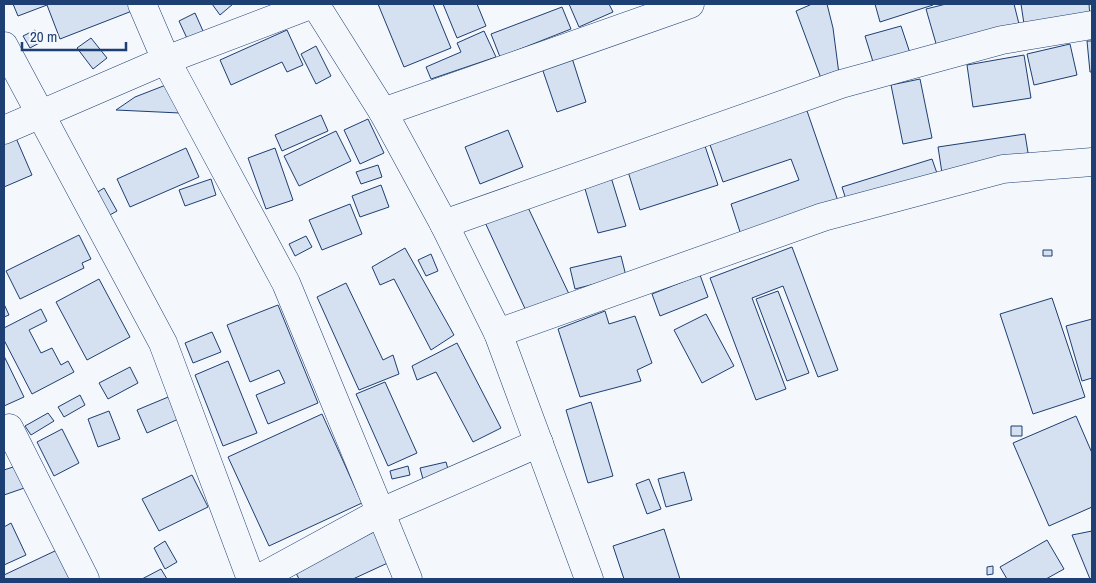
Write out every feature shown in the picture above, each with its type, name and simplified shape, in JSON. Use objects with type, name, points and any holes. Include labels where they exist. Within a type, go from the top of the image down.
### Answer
[{"type":"street","points":[[142,4],[166,60],[286,283],[408,579]]},
{"type":"street","points":[[4,130],[166,60],[314,4],[383,112],[444,224],[498,333],[589,579]]},
{"type":"street","points":[[383,112],[690,4]]},
{"type":"street","points":[[444,224],[840,84],[1002,40],[1092,25]]},
{"type":"street","points":[[4,46],[163,343],[252,579]]},
{"type":"street","points":[[498,333],[823,217],[1003,169],[1092,162]]},
{"type":"street","points":[[9,428],[85,579]]},
{"type":"street","points":[[258,579],[379,512],[539,443]]},
{"type":"building","points":[[13,4],[130,4],[132,11],[60,39],[47,5],[18,16]]},
{"type":"building","points":[[212,4],[233,4],[220,15]]},
{"type":"building","points":[[378,4],[433,4],[451,48],[404,67]]},
{"type":"building","points":[[443,4],[477,4],[486,26],[457,38]]},
{"type":"building","points":[[569,4],[609,4],[613,12],[579,27]]},
{"type":"building","points":[[812,4],[827,4],[833,28],[839,74],[822,81],[796,11]]},
{"type":"building","points":[[875,4],[932,4],[933,5],[880,22]]},
{"type":"building","points":[[946,4],[1014,4],[1019,24],[937,47],[926,9]]},
{"type":"building","points":[[1021,4],[1089,4],[1090,17],[1024,24]]},
{"type":"building","points":[[562,7],[571,29],[500,57],[491,34]]},
{"type":"building","points":[[195,13],[207,40],[191,47],[179,21]]},
{"type":"building","points":[[901,26],[910,53],[874,65],[865,36]]},
{"type":"building","points":[[35,30],[41,42],[30,48],[23,36]]},
{"type":"building","points":[[287,30],[303,65],[287,72],[282,62],[231,85],[220,60]]},
{"type":"building","points":[[484,31],[496,57],[431,79],[426,67],[461,52],[457,43]]},
{"type":"building","points":[[91,38],[107,58],[93,69],[77,48]]},
{"type":"building","points":[[1087,41],[1092,41],[1092,72],[1090,72]]},
{"type":"building","points":[[1070,44],[1077,75],[1034,85],[1027,54]]},
{"type":"building","points":[[316,46],[331,76],[316,84],[301,54]]},
{"type":"building","points":[[1024,55],[1031,98],[973,107],[967,65]]},
{"type":"building","points":[[572,58],[586,102],[557,112],[542,68]]},
{"type":"building","points":[[920,79],[932,138],[903,144],[891,85]]},
{"type":"building","points":[[171,83],[180,113],[116,110],[135,97]]},
{"type":"building","points":[[805,105],[838,201],[741,235],[731,204],[799,180],[791,159],[723,182],[708,139]]},
{"type":"building","points":[[321,115],[328,131],[282,151],[275,135]]},
{"type":"building","points":[[368,119],[384,153],[360,164],[344,130]]},
{"type":"building","points":[[508,130],[523,167],[480,184],[465,147]]},
{"type":"building","points":[[336,131],[351,161],[299,186],[284,156]]},
{"type":"building","points":[[1025,134],[1029,159],[942,173],[938,147]]},
{"type":"building","points":[[16,138],[32,175],[4,187],[4,143]]},
{"type":"building","points":[[703,140],[718,185],[640,210],[626,165]]},
{"type":"building","points":[[186,148],[199,177],[130,207],[117,179]]},
{"type":"building","points":[[275,148],[293,200],[266,209],[248,158]]},
{"type":"building","points":[[932,159],[939,179],[849,209],[842,187]]},
{"type":"building","points":[[378,165],[382,177],[361,184],[356,172]]},
{"type":"building","points":[[610,174],[626,226],[598,233],[583,182]]},
{"type":"building","points":[[211,179],[216,195],[185,206],[179,190]]},
{"type":"building","points":[[381,185],[389,207],[360,217],[352,196]]},
{"type":"building","points":[[104,188],[117,211],[108,216],[96,193]]},
{"type":"building","points":[[524,199],[569,294],[527,313],[483,218]]},
{"type":"building","points":[[350,204],[362,234],[322,250],[309,220]]},
{"type":"building","points":[[79,235],[91,259],[82,263],[84,268],[20,299],[6,271]]},
{"type":"building","points":[[306,236],[312,247],[295,256],[289,244]]},
{"type":"building","points":[[792,247],[838,370],[818,377],[783,286],[752,298],[786,389],[756,400],[710,278]]},
{"type":"building","points":[[405,248],[454,335],[431,350],[394,279],[380,285],[372,267]]},
{"type":"building","points":[[1043,250],[1052,250],[1052,256],[1043,256]]},
{"type":"building","points":[[431,254],[438,271],[426,276],[418,260]]},
{"type":"building","points":[[621,256],[626,276],[575,289],[570,268]]},
{"type":"building","points":[[700,275],[708,297],[660,316],[652,294]]},
{"type":"building","points":[[99,279],[130,337],[87,360],[56,302]]},
{"type":"building","points":[[346,283],[383,360],[393,355],[399,374],[359,390],[317,297]]},
{"type":"building","points":[[778,291],[809,373],[787,381],[756,299]]},
{"type":"building","points":[[1052,298],[1085,397],[1033,414],[1000,314]]},
{"type":"building","points":[[4,304],[9,315],[4,317]]},
{"type":"building","points":[[278,305],[318,403],[268,424],[256,395],[285,383],[279,370],[250,382],[227,325]]},
{"type":"building","points":[[41,309],[47,321],[29,330],[41,353],[52,348],[61,365],[68,361],[74,372],[32,394],[4,340],[4,328]]},
{"type":"building","points":[[605,311],[609,324],[635,316],[652,363],[637,370],[641,381],[580,397],[558,329]]},
{"type":"building","points":[[706,314],[734,366],[702,383],[674,330]]},
{"type":"building","points":[[1092,319],[1092,378],[1082,381],[1066,326]]},
{"type":"building","points":[[212,332],[221,352],[193,363],[185,343]]},
{"type":"building","points":[[457,343],[501,428],[473,442],[436,372],[417,380],[412,366]]},
{"type":"building","points":[[4,356],[24,397],[4,406]]},
{"type":"building","points":[[228,361],[257,433],[223,446],[195,375]]},
{"type":"building","points":[[130,367],[138,383],[108,399],[99,383]]},
{"type":"building","points":[[385,382],[417,453],[388,466],[356,394]]},
{"type":"building","points":[[80,395],[85,405],[64,417],[58,407]]},
{"type":"building","points":[[173,395],[183,417],[147,433],[137,410]]},
{"type":"building","points":[[591,402],[613,476],[588,483],[566,410]]},
{"type":"building","points":[[109,411],[120,439],[98,447],[88,419]]},
{"type":"building","points":[[48,413],[54,421],[31,435],[25,426]]},
{"type":"building","points":[[322,414],[362,503],[269,546],[228,457]]},
{"type":"building","points":[[1076,416],[1092,453],[1092,507],[1049,526],[1013,443]]},
{"type":"building","points":[[1011,426],[1022,426],[1022,436],[1011,436]]},
{"type":"building","points":[[62,429],[79,463],[54,476],[37,442]]},
{"type":"building","points":[[446,462],[450,476],[424,483],[420,468]]},
{"type":"building","points":[[25,463],[33,485],[4,495],[4,470]]},
{"type":"building","points":[[408,466],[410,475],[392,479],[390,471]]},
{"type":"building","points":[[684,472],[692,500],[666,507],[658,479]]},
{"type":"building","points":[[192,475],[208,507],[159,531],[142,499]]},
{"type":"building","points":[[649,479],[661,509],[647,514],[636,484]]},
{"type":"building","points":[[11,523],[26,555],[4,565],[4,527]]},
{"type":"building","points":[[664,529],[680,579],[624,579],[613,546]]},
{"type":"building","points":[[378,530],[392,561],[353,579],[299,579],[294,569]]},
{"type":"building","points":[[1092,531],[1092,579],[1090,579],[1072,535]]},
{"type":"building","points":[[1047,540],[1064,569],[1046,579],[1007,579],[1000,567]]},
{"type":"building","points":[[165,541],[177,562],[165,569],[154,548]]},
{"type":"building","points":[[57,550],[71,579],[4,579],[4,575]]},
{"type":"building","points":[[993,566],[993,574],[987,575],[987,567]]},
{"type":"building","points":[[161,569],[167,579],[142,579]]}]
